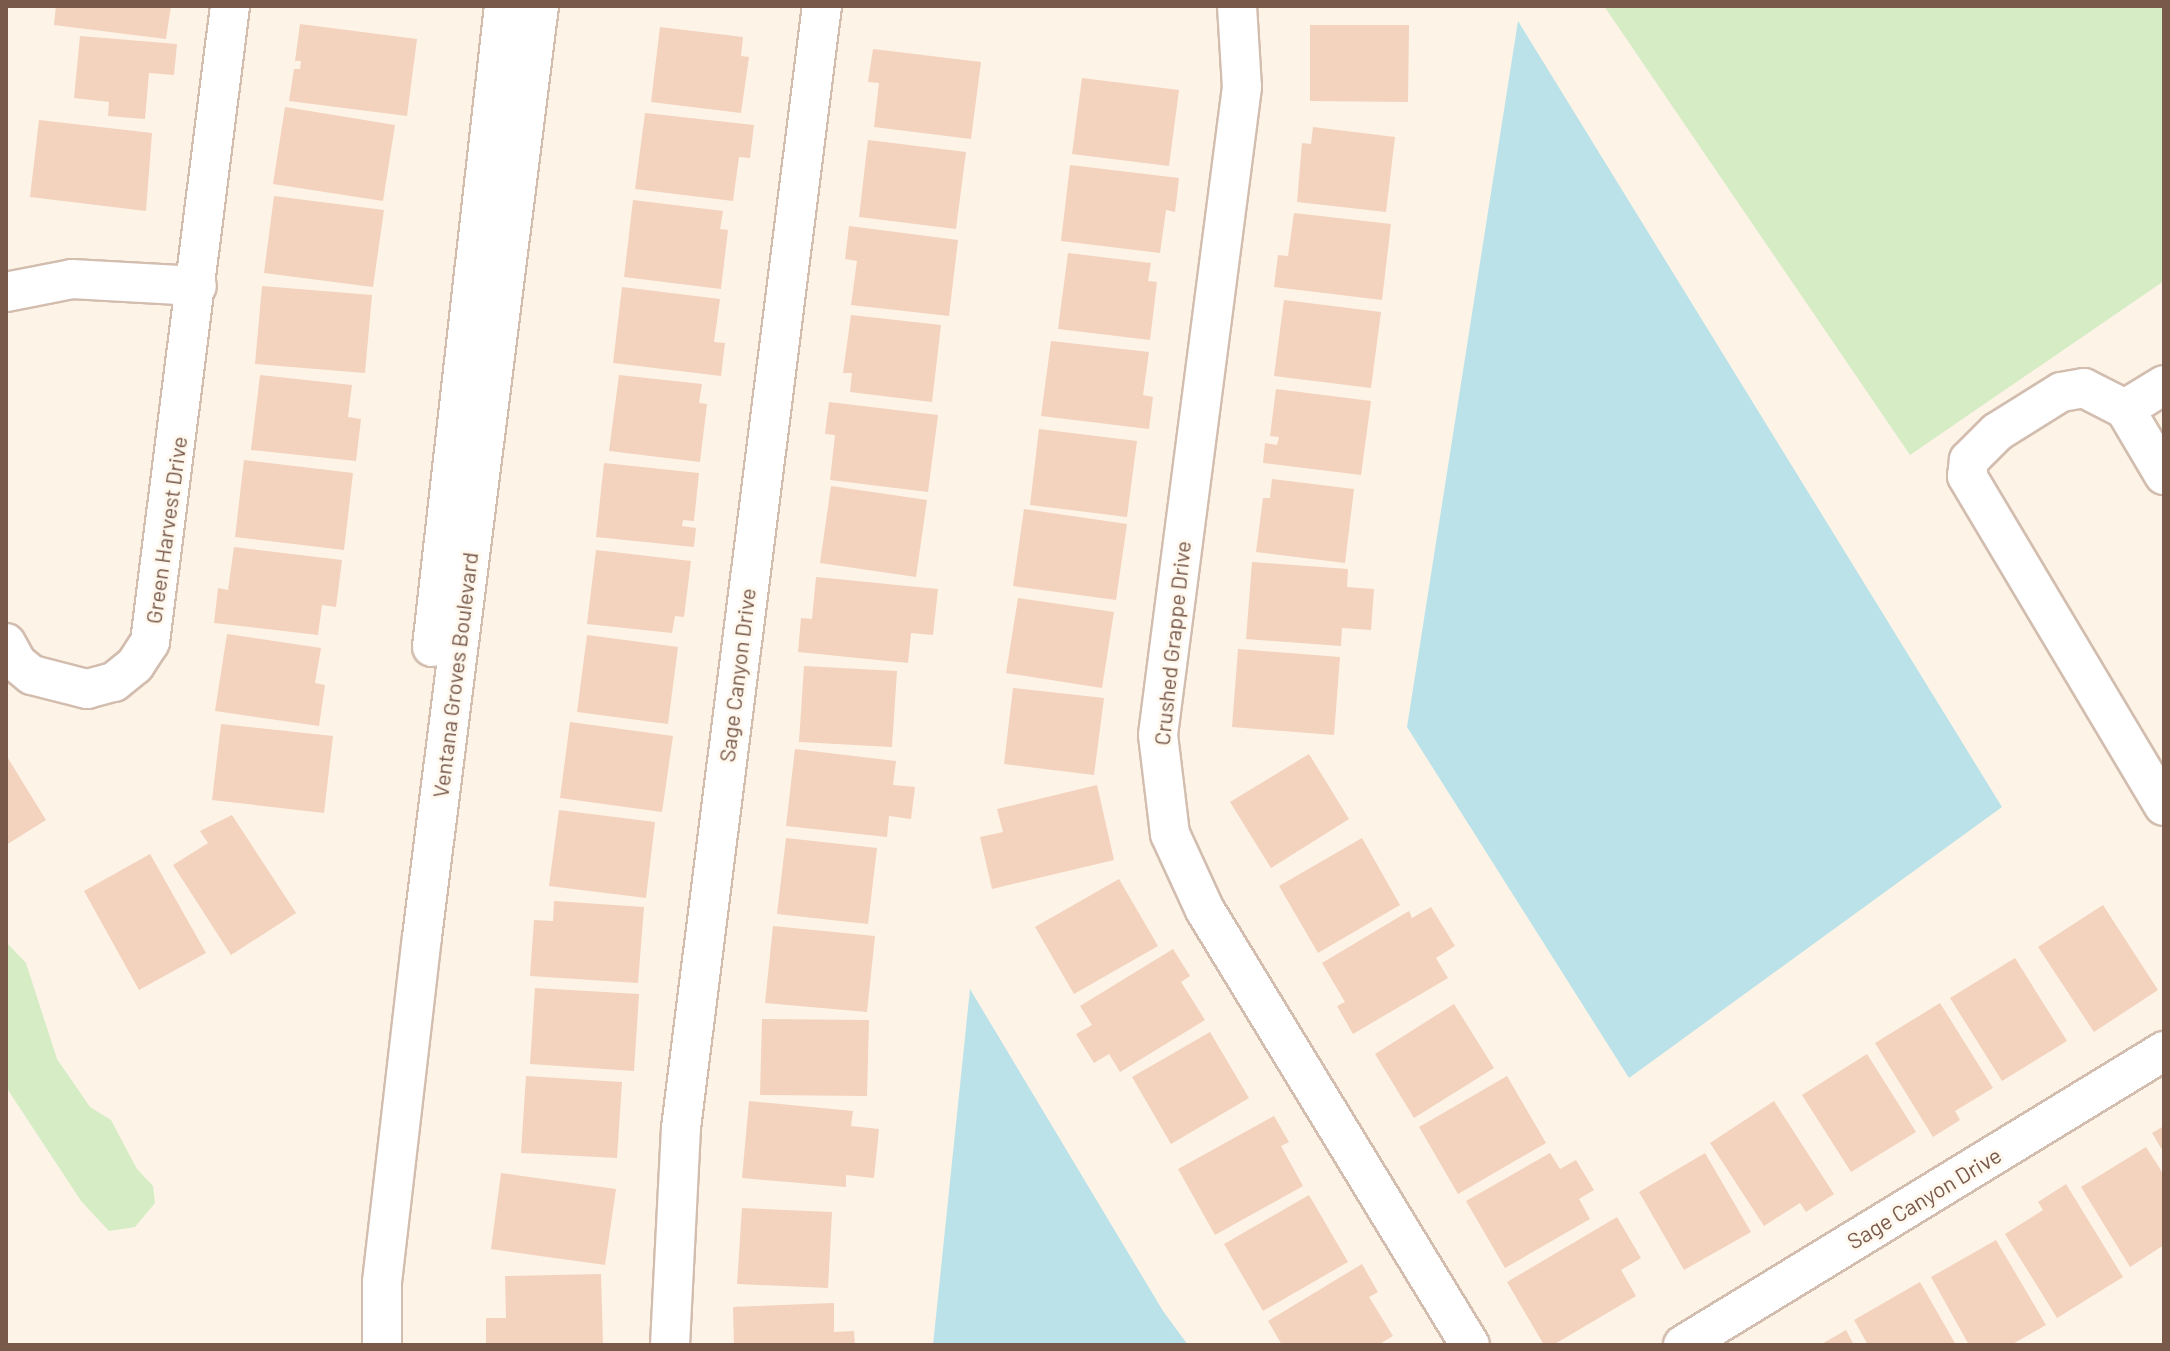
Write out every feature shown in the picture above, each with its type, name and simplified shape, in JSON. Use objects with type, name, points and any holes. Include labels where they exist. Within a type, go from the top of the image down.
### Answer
[{"type":"street","name":"Green Harvest Drive","points":[[6,643],[17,663],[32,675],[87,689],[114,682],[135,665],[150,642],[230,6]]},
{"type":"street","name":"Ventana Groves Boulevard","points":[[362,1345],[365,1262],[504,6]]},
{"type":"street","name":"Ventana Groves Boulevard","points":[[382,1345],[382,1282],[422,937],[539,6]]},
{"type":"street","name":"Sage Canyon Drive","points":[[670,1345],[681,1128],[822,6]]},
{"type":"street","name":"Crushed Grappe Drive","points":[[1237,6],[1242,87],[1158,735],[1170,834],[1205,910],[1470,1345]]},
{"type":"street","points":[[6,292],[72,279],[197,286]]},
{"type":"street","points":[[2125,409],[2164,385]]},
{"type":"street","points":[[2164,475],[2125,409],[2084,388],[2061,392],[1980,445],[1969,460],[1967,476],[2164,806]]},
{"type":"street","name":"Sage Canyon Drive","points":[[1683,1345],[2164,1051]]},
{"type":"green space","points":[[1604,6],[2164,6],[2164,281],[1910,455]]},
{"type":"green space","points":[[6,942],[26,963],[57,1059],[90,1107],[111,1120],[137,1169],[153,1186],[155,1203],[135,1227],[109,1231],[81,1201],[6,1087]]},
{"type":"water","points":[[1518,21],[2002,807],[1629,1078],[1407,727]]},
{"type":"water","points":[[970,989],[1163,1311],[1188,1345],[933,1345]]},
{"type":"building","points":[[56,6],[171,6],[166,39],[54,25]]},
{"type":"building","points":[[300,24],[417,39],[407,116],[289,101],[294,69],[300,69],[301,61],[295,61]]},
{"type":"building","points":[[1310,25],[1409,25],[1408,102],[1310,101]]},
{"type":"building","points":[[660,27],[743,37],[741,56],[749,57],[741,113],[651,102]]},
{"type":"building","points":[[80,36],[177,44],[174,75],[149,73],[145,119],[108,116],[109,102],[74,98]]},
{"type":"building","points":[[873,49],[981,62],[971,139],[874,127],[879,83],[868,82]]},
{"type":"building","points":[[1082,78],[1179,90],[1169,166],[1072,154]]},
{"type":"building","points":[[285,107],[395,125],[383,201],[273,184]]},
{"type":"building","points":[[645,113],[754,125],[750,158],[739,157],[733,201],[635,189]]},
{"type":"building","points":[[39,120],[152,133],[146,211],[30,197]]},
{"type":"building","points":[[1313,127],[1395,137],[1386,212],[1297,202],[1302,143],[1311,144]]},
{"type":"building","points":[[868,140],[966,152],[956,229],[859,217]]},
{"type":"building","points":[[1070,165],[1179,178],[1175,212],[1166,210],[1160,253],[1061,241]]},
{"type":"building","points":[[274,196],[384,210],[373,287],[264,273]]},
{"type":"building","points":[[633,200],[723,211],[720,229],[728,230],[721,289],[624,277]]},
{"type":"building","points":[[1294,213],[1391,224],[1382,300],[1274,287],[1278,255],[1288,256]]},
{"type":"building","points":[[849,226],[958,240],[949,316],[851,305],[857,261],[845,259]]},
{"type":"building","points":[[1068,253],[1151,263],[1148,281],[1157,282],[1150,340],[1058,329]]},
{"type":"building","points":[[262,286],[372,295],[365,373],[255,364]]},
{"type":"building","points":[[622,287],[720,299],[714,342],[725,343],[721,376],[613,363]]},
{"type":"building","points":[[1284,300],[1381,312],[1371,388],[1274,376]]},
{"type":"building","points":[[851,315],[941,325],[932,402],[850,392],[852,373],[843,373]]},
{"type":"building","points":[[1051,341],[1149,352],[1143,395],[1153,397],[1149,429],[1041,416]]},
{"type":"building","points":[[260,375],[352,385],[348,417],[361,419],[356,461],[251,450]]},
{"type":"building","points":[[619,375],[702,384],[699,403],[707,404],[700,462],[609,451]]},
{"type":"building","points":[[1276,389],[1371,401],[1361,475],[1263,463],[1265,443],[1277,445],[1279,437],[1270,436]]},
{"type":"building","points":[[829,402],[938,415],[928,492],[830,480],[835,435],[825,434]]},
{"type":"building","points":[[1039,429],[1137,441],[1127,517],[1030,505]]},
{"type":"building","points":[[244,460],[353,473],[344,550],[235,537]]},
{"type":"building","points":[[604,463],[699,473],[694,521],[683,520],[682,526],[696,528],[694,547],[596,537]]},
{"type":"building","points":[[1272,479],[1354,489],[1345,563],[1256,552],[1263,498],[1270,498]]},
{"type":"building","points":[[831,486],[927,500],[916,577],[820,563]]},
{"type":"building","points":[[1024,509],[1127,524],[1116,600],[1013,586]]},
{"type":"building","points":[[234,547],[342,560],[336,607],[322,605],[318,635],[214,623],[218,588],[228,590]]},
{"type":"building","points":[[596,550],[691,561],[684,617],[675,616],[672,633],[587,624]]},
{"type":"building","points":[[1252,562],[1348,569],[1347,587],[1374,589],[1371,630],[1342,628],[1341,646],[1246,639]]},
{"type":"building","points":[[816,577],[938,589],[933,635],[911,633],[908,663],[798,652],[801,618],[812,619]]},
{"type":"building","points":[[1018,598],[1114,612],[1102,688],[1006,673]]},
{"type":"building","points":[[227,634],[321,648],[315,683],[325,685],[319,726],[215,711]]},
{"type":"building","points":[[587,635],[678,647],[668,724],[577,712]]},
{"type":"building","points":[[1238,649],[1340,657],[1334,735],[1232,727]]},
{"type":"building","points":[[804,666],[897,671],[892,747],[799,742]]},
{"type":"building","points":[[1013,688],[1104,698],[1094,775],[1004,764]]},
{"type":"building","points":[[570,722],[673,736],[662,812],[560,798]]},
{"type":"building","points":[[221,724],[333,736],[324,813],[212,800]]},
{"type":"building","points":[[795,749],[896,761],[893,785],[915,787],[911,819],[889,816],[887,837],[786,826]]},
{"type":"building","points":[[1309,754],[1349,819],[1271,868],[1230,802]]},
{"type":"building","points":[[6,755],[46,820],[6,845]]},
{"type":"building","points":[[1097,785],[1114,860],[992,889],[980,837],[1003,832],[997,809]]},
{"type":"building","points":[[559,810],[655,822],[646,898],[549,886]]},
{"type":"building","points":[[232,815],[296,913],[231,955],[173,865],[208,843],[200,831]]},
{"type":"building","points":[[786,838],[877,848],[868,924],[777,914]]},
{"type":"building","points":[[1362,838],[1400,905],[1318,953],[1279,886]]},
{"type":"building","points":[[150,854],[206,953],[139,990],[84,891]]},
{"type":"building","points":[[1119,879],[1158,946],[1074,994],[1035,927]]},
{"type":"building","points":[[554,901],[644,907],[638,983],[530,976],[534,920],[553,921]]},
{"type":"building","points":[[2103,905],[2158,990],[2094,1032],[2038,947]]},
{"type":"building","points":[[1431,907],[1455,946],[1436,958],[1448,978],[1353,1034],[1337,1006],[1345,1002],[1322,963],[1409,911],[1412,918]]},
{"type":"building","points":[[773,926],[875,936],[867,1012],[765,1003]]},
{"type":"building","points":[[1173,949],[1190,976],[1181,982],[1205,1020],[1120,1072],[1109,1054],[1094,1063],[1076,1034],[1092,1025],[1080,1006]]},
{"type":"building","points":[[2015,958],[2067,1041],[2002,1081],[1950,998]]},
{"type":"building","points":[[535,988],[639,994],[634,1071],[530,1064]]},
{"type":"building","points":[[1940,1003],[1993,1088],[1955,1111],[1960,1120],[1933,1137],[1875,1043]]},
{"type":"building","points":[[1454,1004],[1494,1068],[1414,1118],[1375,1054]]},
{"type":"building","points":[[762,1019],[869,1020],[867,1096],[760,1095]]},
{"type":"building","points":[[1210,1032],[1249,1098],[1171,1144],[1132,1077]]},
{"type":"building","points":[[1867,1054],[1916,1132],[1851,1172],[1802,1095]]},
{"type":"building","points":[[526,1076],[622,1082],[617,1158],[521,1153]]},
{"type":"building","points":[[1507,1076],[1546,1143],[1458,1194],[1419,1127]]},
{"type":"building","points":[[749,1101],[853,1111],[851,1126],[879,1129],[874,1178],[846,1175],[846,1187],[742,1178]]},
{"type":"building","points":[[1774,1101],[1834,1194],[1806,1212],[1800,1203],[1764,1226],[1710,1143]]},
{"type":"building","points":[[1274,1116],[1289,1142],[1281,1146],[1303,1186],[1215,1235],[1178,1169]]},
{"type":"building","points":[[2164,1126],[2164,1153],[2152,1133]]},
{"type":"building","points":[[2146,1147],[2164,1175],[2164,1245],[2130,1267],[2081,1187]]},
{"type":"building","points":[[1550,1153],[1560,1169],[1576,1160],[1594,1190],[1579,1199],[1590,1219],[1505,1268],[1466,1201]]},
{"type":"building","points":[[1705,1153],[1751,1232],[1684,1270],[1639,1192]]},
{"type":"building","points":[[501,1173],[616,1189],[605,1265],[491,1249]]},
{"type":"building","points":[[2066,1184],[2123,1277],[2057,1318],[2005,1234],[2043,1210],[2038,1202]]},
{"type":"building","points":[[1309,1195],[1348,1262],[1263,1311],[1224,1244]]},
{"type":"building","points":[[742,1208],[832,1212],[828,1288],[737,1284]]},
{"type":"building","points":[[1617,1217],[1641,1258],[1621,1270],[1636,1296],[1553,1345],[1544,1345],[1507,1282]]},
{"type":"building","points":[[1996,1240],[2046,1325],[2011,1345],[1969,1345],[1931,1277]]},
{"type":"building","points":[[1362,1264],[1378,1292],[1369,1297],[1393,1336],[1378,1345],[1282,1345],[1268,1321]]},
{"type":"building","points":[[601,1274],[603,1345],[486,1345],[486,1318],[506,1318],[505,1276]]},
{"type":"building","points":[[1920,1282],[1956,1345],[1868,1345],[1854,1320]]},
{"type":"building","points":[[834,1303],[834,1332],[854,1331],[855,1345],[734,1345],[733,1307]]},
{"type":"building","points":[[1846,1330],[1854,1345],[1820,1345]]}]
